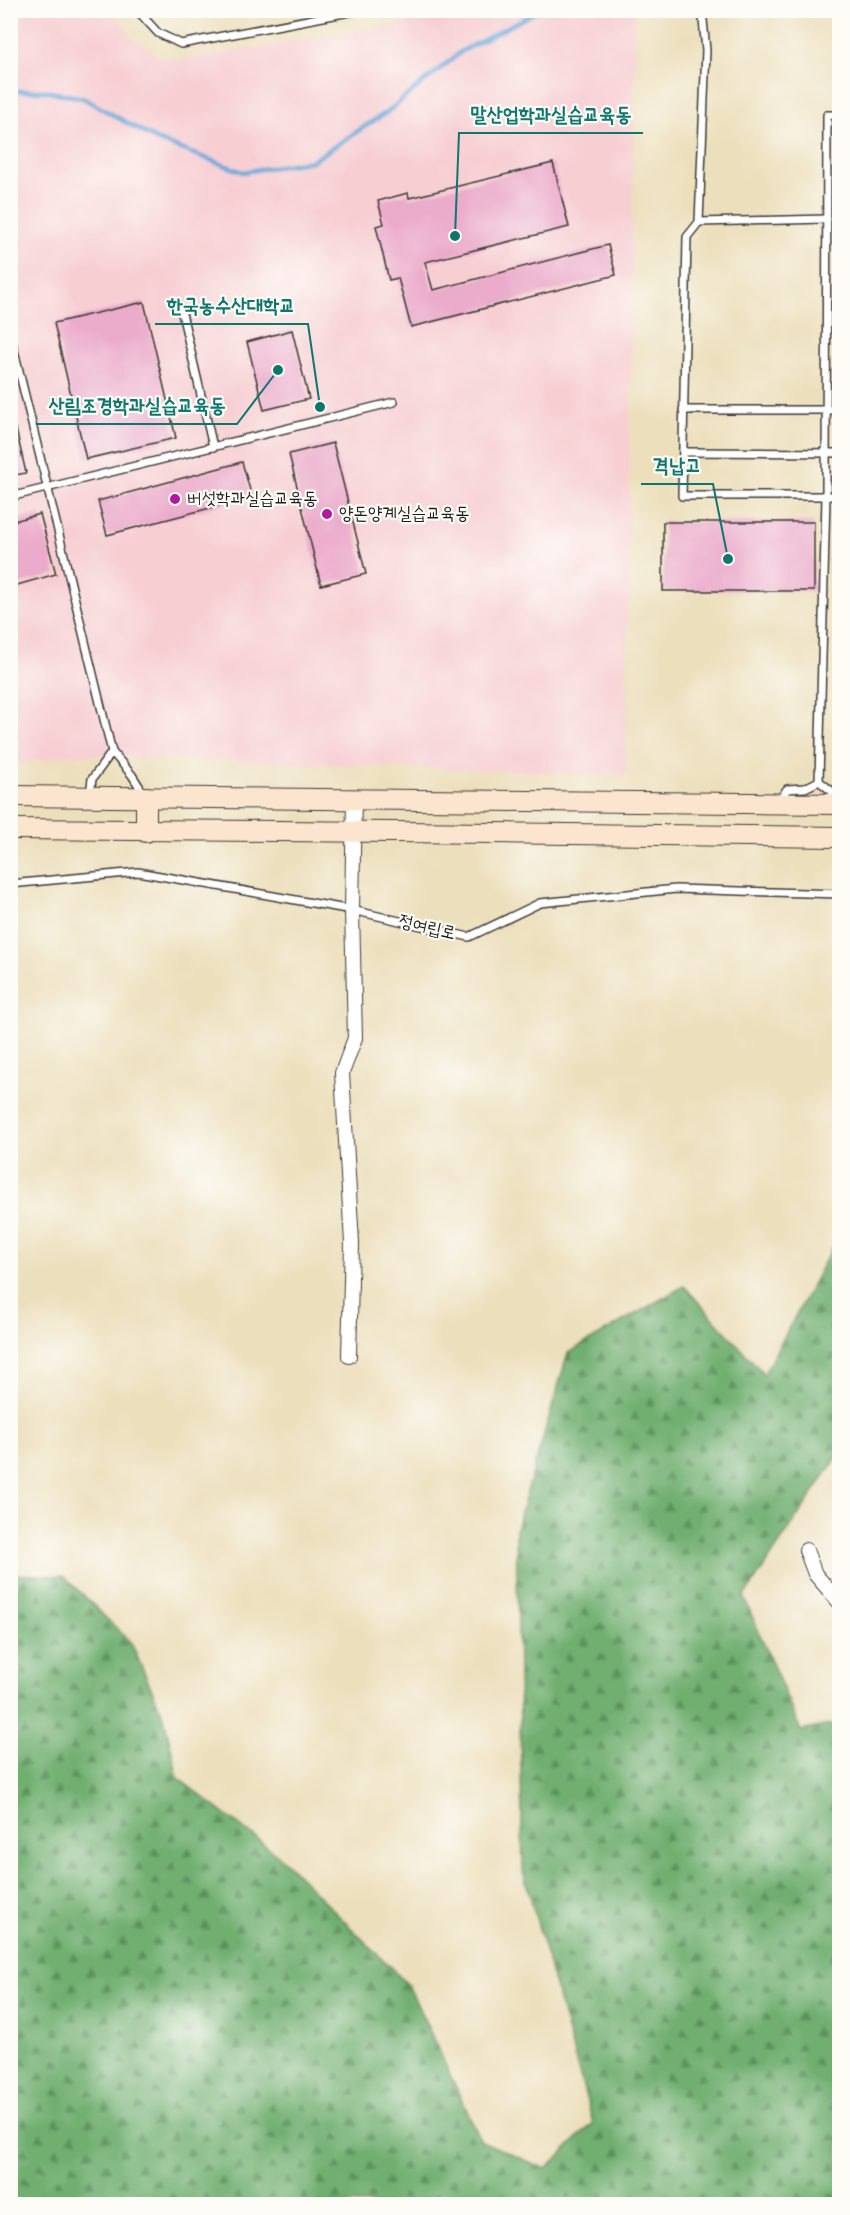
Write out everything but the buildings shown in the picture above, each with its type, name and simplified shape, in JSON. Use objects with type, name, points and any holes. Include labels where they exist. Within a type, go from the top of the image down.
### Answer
[{"type":"street","points":[[10,796],[840,804]]},
{"type":"street","points":[[146,797],[146,832]]},
{"type":"street","points":[[349,1356],[352,1243],[342,1073],[355,1038],[352,910],[354,798]]},
{"type":"street","points":[[10,830],[146,832],[354,830],[840,837]]},
{"type":"street","points":[[806,1550],[815,1574],[840,1603]]},
{"type":"lane","points":[[137,10],[158,33],[181,44],[360,10]]},
{"type":"lane","points":[[702,10],[706,50],[699,222],[687,237],[682,496],[840,496]]},
{"type":"lane","points":[[819,781],[826,496],[827,115],[840,115]]},
{"type":"lane","points":[[699,222],[827,219]]},
{"type":"lane","points":[[181,309],[213,447]]},
{"type":"lane","points":[[10,334],[112,752],[132,774],[146,797]]},
{"type":"lane","points":[[10,497],[394,402]]},
{"type":"lane","points":[[683,410],[840,410]]},
{"type":"lane","points":[[682,452],[840,453]]},
{"type":"lane","points":[[90,796],[92,779],[112,752]]},
{"type":"lane","points":[[819,781],[834,793],[840,794]]},
{"type":"lane","points":[[779,802],[787,789],[805,788],[819,781]]},
{"type":"lane","name":"정여립로","points":[[10,884],[138,872],[352,910],[469,937],[540,903],[676,889],[840,894]]},
{"type":"shaded area","points":[[11,11],[112,11],[132,37],[160,57],[180,60],[401,24],[426,11],[635,11],[626,775],[72,755],[11,765]]},
{"type":"green space","points":[[839,1235],[839,1454],[744,1597],[801,1731],[839,1723],[839,2204],[11,2204],[11,1574],[64,1576],[131,1643],[164,1717],[178,1778],[279,1856],[408,1985],[481,2141],[546,2169],[593,2123],[523,1871],[516,1529],[568,1353],[684,1286],[764,1374]]},
{"type":"waterway","points":[[10,91],[45,91],[83,98],[159,141],[243,172],[312,161],[387,112],[462,51],[540,10]]},
{"type":"place","name":"말산업학과실습교육동","points":[[455,236]]},
{"type":"place","name":"산림조경학과실습교육동","points":[[278,370]]},
{"type":"place","name":"한국농수산대학교","points":[[320,407]]},
{"type":"place","name":"버섯학과실습교육동","points":[[175,499]]},
{"type":"place","name":"양돈양계실습교육동","points":[[327,514]]},
{"type":"place","name":"격납고","points":[[728,559]]}]
